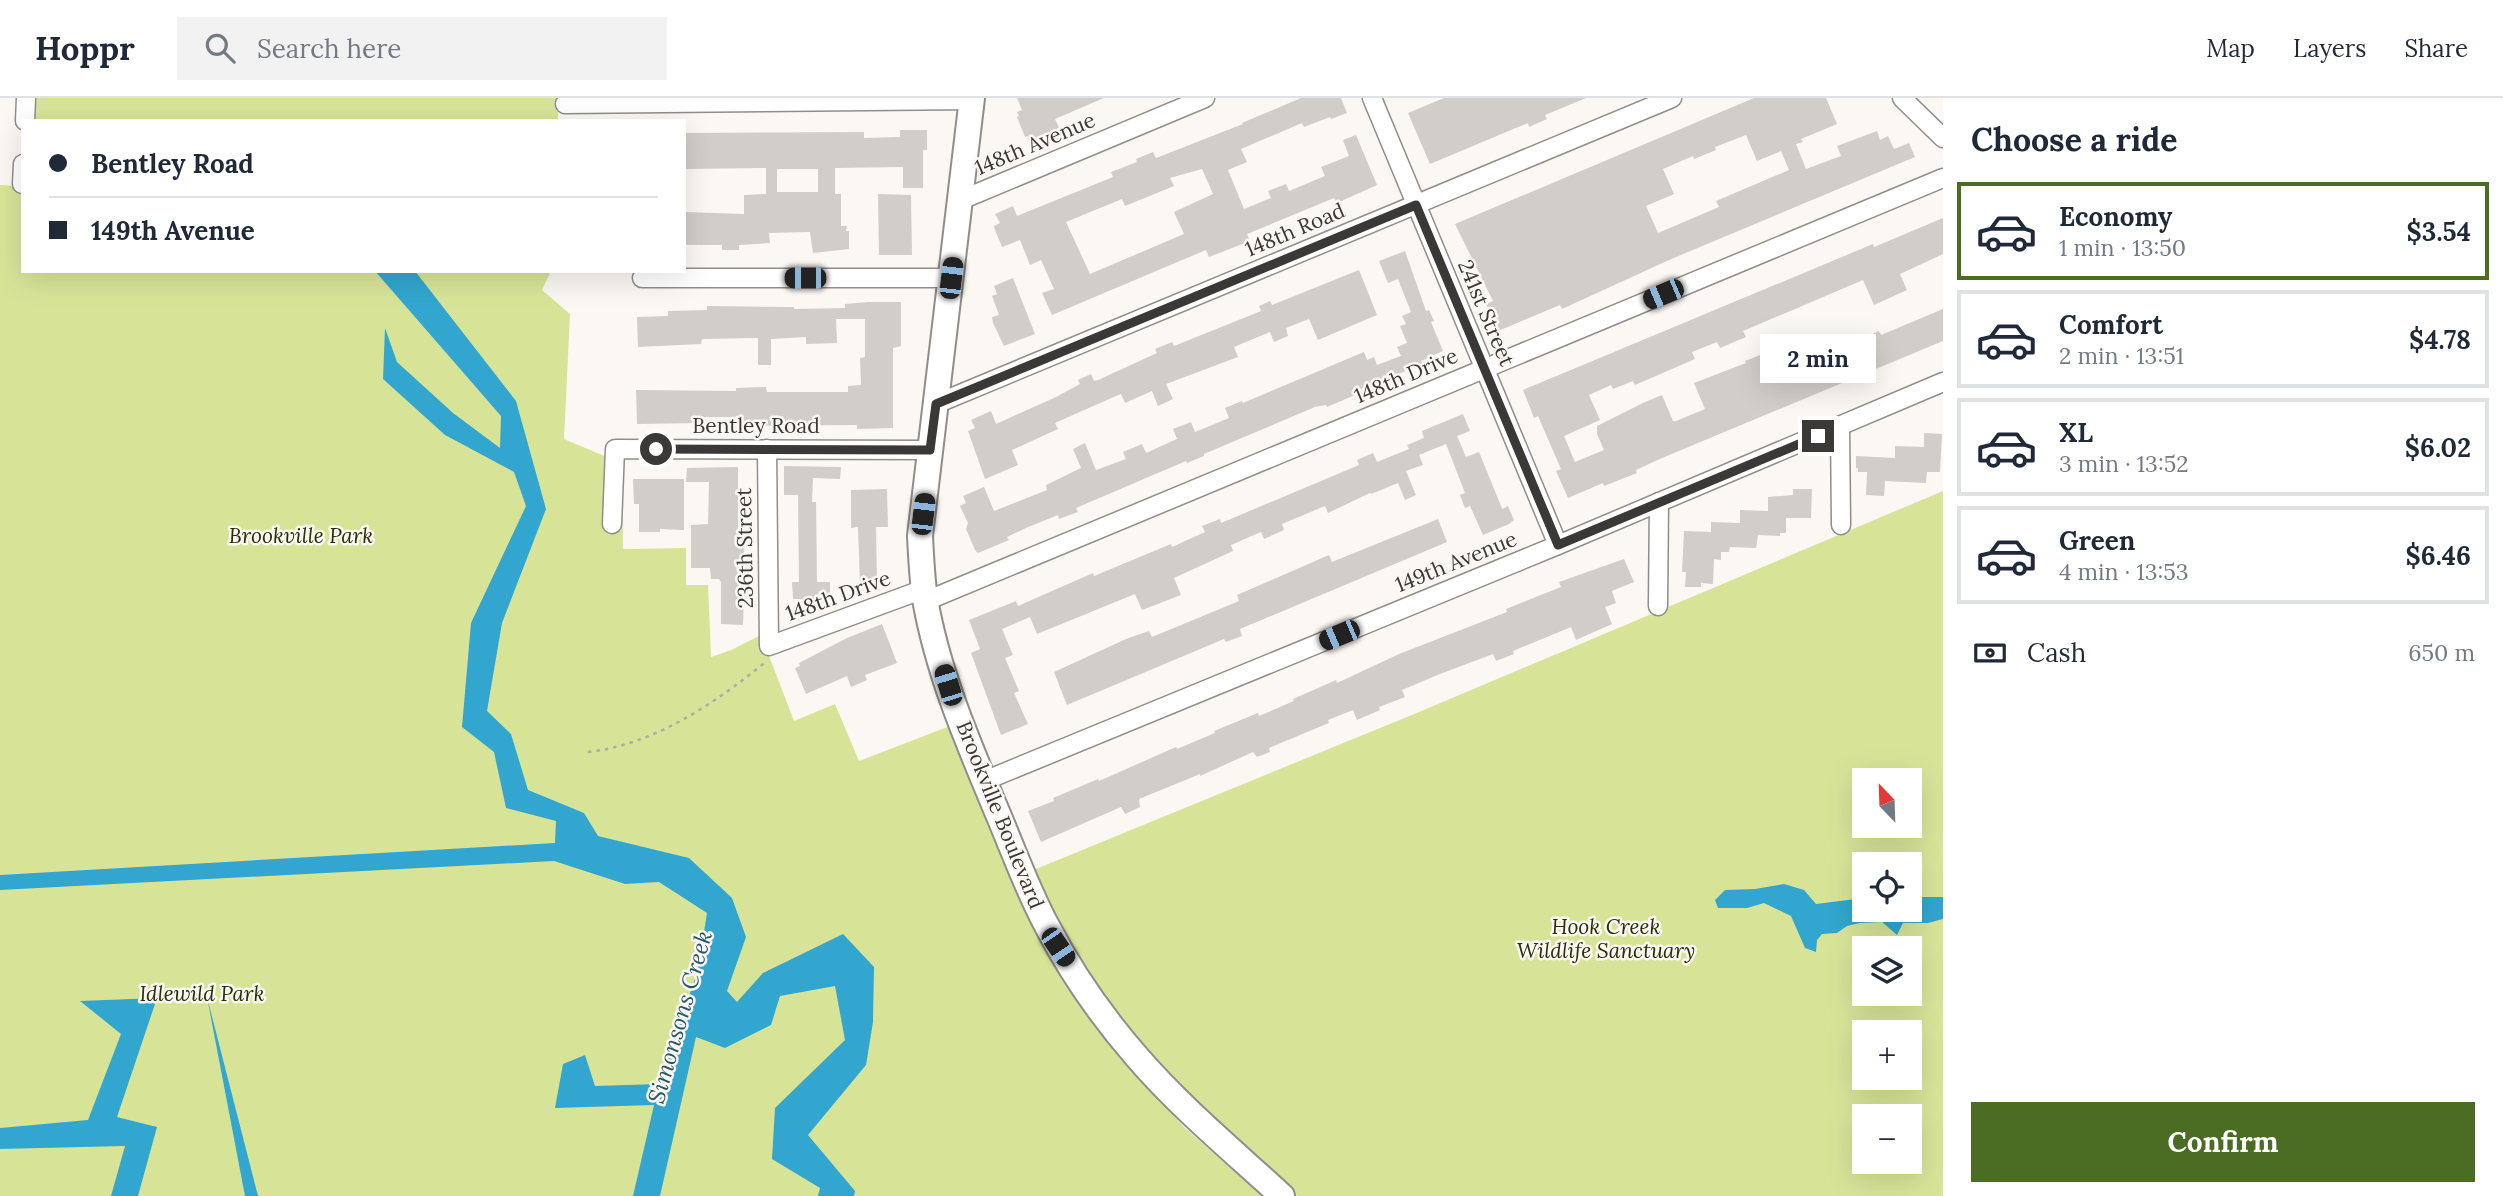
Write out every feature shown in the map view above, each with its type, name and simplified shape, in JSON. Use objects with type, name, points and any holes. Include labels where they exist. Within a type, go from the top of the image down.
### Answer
[{"type":"street","points":[[25,119],[26,98]]},
{"type":"street","name":"148th Avenue","points":[[961,200],[1205,98]]},
{"type":"street","name":"241st Street","points":[[1372,98],[1558,545]]},
{"type":"street","name":"148th Road","points":[[936,404],[1672,98]]},
{"type":"street","points":[[1902,98],[1943,138]]},
{"type":"street","points":[[565,108],[972,99]]},
{"type":"street","name":"Brookville Boulevard","points":[[972,99],[920,536],[925,595],[934,641],[984,781],[1045,924],[1096,1004],[1136,1056],[1186,1109],[1282,1196]]},
{"type":"street","name":"148th Drive","points":[[769,646],[925,595],[1943,178]]},
{"type":"street","points":[[642,278],[951,278]]},
{"type":"street","name":"149th Avenue","points":[[984,781],[1558,545],[1943,382]]},
{"type":"street","points":[[1840,426],[1841,525]]},
{"type":"street","name":"Bentley Road","points":[[612,524],[615,449],[930,450]]},
{"type":"street","name":"236th Street","points":[[767,449],[769,646]]},
{"type":"street","points":[[1658,606],[1659,502]]},
{"type":"path","points":[[588,752],[625,746],[678,722],[763,664],[769,646]]},
{"type":"green space","points":[[33,98],[558,98],[558,119],[29,119]]},
{"type":"green space","points":[[21,174],[21,273],[550,273],[542,290],[570,314],[564,439],[609,458],[622,470],[623,549],[686,548],[686,585],[708,585],[711,657],[761,635],[794,721],[835,704],[859,761],[950,726],[1076,995],[1120,1056],[1184,1127],[1262,1196],[0,1196],[0,185],[19,186]]},
{"type":"green space","name":"Hook Creek Wildlife Sanctuary","points":[[1943,491],[1943,1196],[1297,1196],[1228,1136],[1140,1047],[1084,968],[1031,871],[1419,712]]},
{"type":"water","points":[[377,273],[417,273],[516,401],[546,509],[502,623],[487,711],[511,734],[528,790],[584,813],[598,836],[689,858],[732,898],[746,937],[727,991],[737,1002],[763,973],[843,934],[874,967],[873,1022],[866,1065],[808,1135],[855,1191],[854,1196],[818,1196],[820,1188],[772,1159],[775,1108],[845,1040],[835,986],[780,996],[771,1025],[725,1048],[696,1037],[660,1196],[633,1196],[654,1105],[555,1108],[563,1064],[585,1055],[595,1086],[659,1084],[698,970],[707,913],[659,882],[625,884],[554,861],[0,890],[0,875],[555,843],[556,821],[506,808],[494,752],[462,727],[471,623],[526,506],[514,472],[445,435],[383,379],[385,328],[397,362],[453,413],[500,448],[501,416]]},
{"type":"water","points":[[1784,884],[1804,890],[1816,904],[1852,900],[1852,922],[1882,922],[1860,923],[1847,926],[1837,933],[1822,934],[1817,940],[1816,952],[1805,948],[1791,916],[1764,903],[1747,908],[1718,908],[1715,900],[1725,890]]},
{"type":"water","points":[[1922,897],[1943,897],[1943,919],[1928,923],[1903,923],[1897,935],[1882,922],[1922,922]]},
{"type":"water","points":[[207,997],[258,1196],[245,1196]]},
{"type":"water","points":[[157,998],[117,1117],[157,1127],[138,1196],[111,1196],[125,1146],[0,1149],[0,1128],[88,1120],[121,1034],[80,1001]]},
{"type":"building","points":[[1017,98],[1104,98],[1055,119],[1059,128],[1029,141],[1017,117],[1017,112],[1022,110]]},
{"type":"building","points":[[1301,98],[1341,98],[1347,113],[1304,127],[1302,123],[1241,149],[1247,162],[1228,170],[1244,209],[1271,198],[1268,191],[1286,184],[1289,191],[1325,176],[1321,167],[1349,156],[1343,140],[1356,135],[1377,185],[1337,203],[1334,198],[1247,234],[1250,241],[1209,257],[1206,250],[1052,315],[1042,293],[1054,289],[1041,260],[1030,265],[1020,240],[1002,247],[994,226],[1000,223],[995,214],[1013,206],[1017,216],[1113,177],[1111,172],[1137,162],[1136,159],[1153,152],[1156,158]],"holes":[[[1202,169],[1213,194],[1174,212],[1184,234],[1090,274],[1066,222],[1122,199],[1125,206],[1174,186],[1170,178]]]},
{"type":"building","points":[[1444,98],[1586,98],[1545,115],[1547,119],[1529,127],[1528,123],[1430,164],[1408,113]]},
{"type":"building","points":[[1754,98],[1826,98],[1837,124],[1801,139],[1803,142],[1796,144],[1806,169],[1841,156],[1837,146],[1877,131],[1880,140],[1888,136],[1894,149],[1909,143],[1915,157],[1669,260],[1562,309],[1560,305],[1498,331],[1486,304],[1493,301],[1455,224]],"holes":[[[1746,135],[1757,161],[1781,151],[1789,170],[1716,201],[1719,207],[1658,233],[1646,206],[1674,194],[1663,169],[1693,156],[1694,159],[1716,150],[1715,147]]]},
{"type":"building","points":[[900,130],[927,130],[927,150],[923,150],[923,188],[903,188],[903,167],[835,168],[835,194],[841,194],[841,226],[847,226],[846,231],[849,231],[849,249],[813,253],[810,232],[769,233],[770,243],[739,245],[739,250],[722,250],[722,245],[686,245],[686,212],[744,214],[744,195],[766,194],[766,168],[686,169],[686,133],[864,132],[864,138],[900,137]],"holes":[[[777,169],[818,169],[818,192],[777,192]]]},
{"type":"building","points":[[878,194],[911,195],[912,255],[879,255]]},
{"type":"building","points":[[1943,218],[1943,254],[1900,274],[1907,290],[1874,305],[1863,280],[1743,331],[1746,337],[1720,348],[1717,342],[1692,352],[1695,359],[1635,385],[1633,381],[1613,389],[1611,385],[1589,395],[1600,420],[1564,436],[1575,462],[1604,450],[1597,434],[1597,426],[1662,395],[1673,421],[1676,421],[1705,409],[1694,383],[1746,363],[1745,361],[1760,355],[1768,374],[1775,371],[1778,378],[1812,364],[1812,357],[1828,351],[1830,357],[1861,344],[1859,340],[1879,331],[1881,335],[1943,309],[1943,341],[1662,458],[1636,470],[1637,473],[1604,486],[1603,483],[1568,498],[1556,471],[1561,469],[1538,416],[1534,418],[1523,390],[1873,244],[1874,247]]},
{"type":"building","points":[[1405,251],[1426,311],[1429,310],[1434,321],[1431,322],[1443,351],[1421,361],[1423,364],[1353,392],[1355,395],[1327,407],[1315,407],[1076,508],[1078,512],[1059,519],[1058,515],[1007,537],[1009,540],[978,553],[975,550],[960,506],[966,503],[963,496],[984,487],[994,511],[1047,490],[1046,485],[1081,468],[1073,449],[1085,443],[1096,470],[1126,459],[1123,452],[1142,444],[1146,453],[1177,439],[1173,429],[1191,422],[1195,432],[1229,418],[1225,408],[1364,352],[1367,360],[1374,357],[1377,365],[1401,356],[1397,347],[1407,343],[1400,326],[1406,324],[1402,316],[1411,312],[1398,279],[1388,283],[1379,261]]},
{"type":"building","points":[[1359,270],[1377,315],[1318,340],[1309,319],[1286,328],[1288,336],[1274,342],[1270,332],[1241,344],[1234,347],[1238,357],[1166,384],[1173,399],[1158,406],[1152,391],[1125,403],[1121,394],[1116,396],[1055,423],[1058,429],[1012,450],[1018,465],[985,479],[968,431],[975,428],[971,420],[991,411],[996,424],[1056,397],[1080,384],[1078,380],[1091,374],[1094,381],[1098,380],[1157,353],[1155,349],[1172,342],[1174,346],[1261,311],[1259,306],[1270,301],[1272,305]]},
{"type":"building","points":[[1013,278],[1035,334],[1004,346],[993,323],[992,317],[999,315],[992,296],[997,294],[994,286]]},
{"type":"building","points":[[901,302],[901,346],[893,348],[893,428],[857,429],[857,425],[747,426],[747,423],[736,424],[736,417],[698,417],[698,423],[637,424],[636,390],[736,391],[736,388],[766,387],[767,392],[848,392],[848,386],[861,385],[860,358],[865,357],[865,319],[836,319],[837,343],[806,344],[806,337],[771,339],[771,365],[758,365],[758,338],[702,339],[701,344],[638,347],[637,317],[668,316],[668,311],[707,310],[707,306],[845,308],[845,304]]},
{"type":"building","points":[[1463,414],[1470,431],[1457,436],[1466,457],[1479,452],[1502,509],[1508,506],[1514,520],[1509,524],[1483,535],[1470,506],[1465,508],[1460,495],[1465,493],[1446,444],[1419,455],[1423,465],[1406,471],[1416,495],[1405,500],[1398,483],[1328,513],[1325,506],[1282,524],[1284,530],[1264,539],[1261,532],[1231,545],[1233,551],[1174,578],[1181,595],[1142,610],[1135,594],[1037,634],[1030,617],[1002,629],[1013,655],[1005,658],[1019,691],[1014,693],[1028,724],[1001,735],[971,653],[980,649],[969,620],[1016,601],[1018,606],[1093,573],[1094,576],[1171,544],[1172,547],[1205,532],[1202,526],[1220,519],[1221,523],[1359,465],[1357,460],[1373,453],[1377,462],[1409,449],[1407,445],[1424,438],[1422,431]]},
{"type":"building","points":[[1924,433],[1942,434],[1940,472],[1927,472],[1926,483],[1885,481],[1884,496],[1866,495],[1867,472],[1858,472],[1856,456],[1895,458],[1895,446],[1924,447]]},
{"type":"building","points":[[784,466],[841,467],[840,479],[813,478],[817,582],[830,582],[830,599],[793,599],[792,582],[799,582],[798,495],[784,495]]},
{"type":"building","points":[[738,467],[738,529],[742,529],[745,564],[743,625],[721,624],[721,582],[719,579],[711,579],[710,568],[691,568],[691,525],[708,524],[709,482],[686,482],[687,468]]},
{"type":"building","points":[[633,479],[684,479],[684,530],[639,532],[639,504],[634,504]]},
{"type":"building","points":[[887,489],[888,527],[876,527],[877,585],[860,586],[858,527],[851,528],[851,490]]},
{"type":"building","points":[[1793,489],[1812,489],[1811,518],[1786,518],[1786,533],[1780,533],[1780,536],[1758,535],[1756,548],[1730,547],[1729,552],[1721,552],[1721,560],[1714,559],[1713,584],[1701,583],[1701,587],[1685,587],[1686,572],[1682,572],[1684,531],[1711,532],[1711,522],[1740,523],[1740,510],[1768,511],[1768,497],[1793,495]]},
{"type":"building","points":[[1438,519],[1447,542],[1240,629],[1242,636],[1226,642],[1224,639],[1067,705],[1054,672],[1126,639],[1149,631],[1152,637],[1239,601],[1237,595],[1329,555],[1332,562]]},
{"type":"building","points":[[1624,559],[1634,582],[1612,591],[1616,603],[1605,607],[1612,624],[1576,640],[1571,627],[1496,661],[1493,654],[1440,674],[1402,690],[1405,697],[1379,707],[1380,710],[1357,720],[1353,710],[1269,748],[1270,752],[1257,757],[1253,752],[1139,799],[1140,807],[1125,814],[1121,807],[1041,842],[1028,811],[1054,801],[1053,798],[1176,747],[1177,749],[1258,713],[1259,716],[1336,680],[1337,683],[1399,654],[1507,612],[1506,609],[1561,587],[1559,582]]},
{"type":"building","points":[[882,624],[897,663],[865,675],[867,680],[851,687],[847,676],[806,694],[795,668],[800,666],[799,663],[847,638]]},
{"type":"route","points":[[656,449],[930,450],[936,404],[1416,205],[1558,545],[1818,436]]},
{"type":"park label","name":"Brookville Park","points":[[301,536]]},
{"type":"park label","name":"Idlewild Park","points":[[202,994]]},
{"type":"water label","name":"Simonsons Creek","points":[[680,1017]]}]
